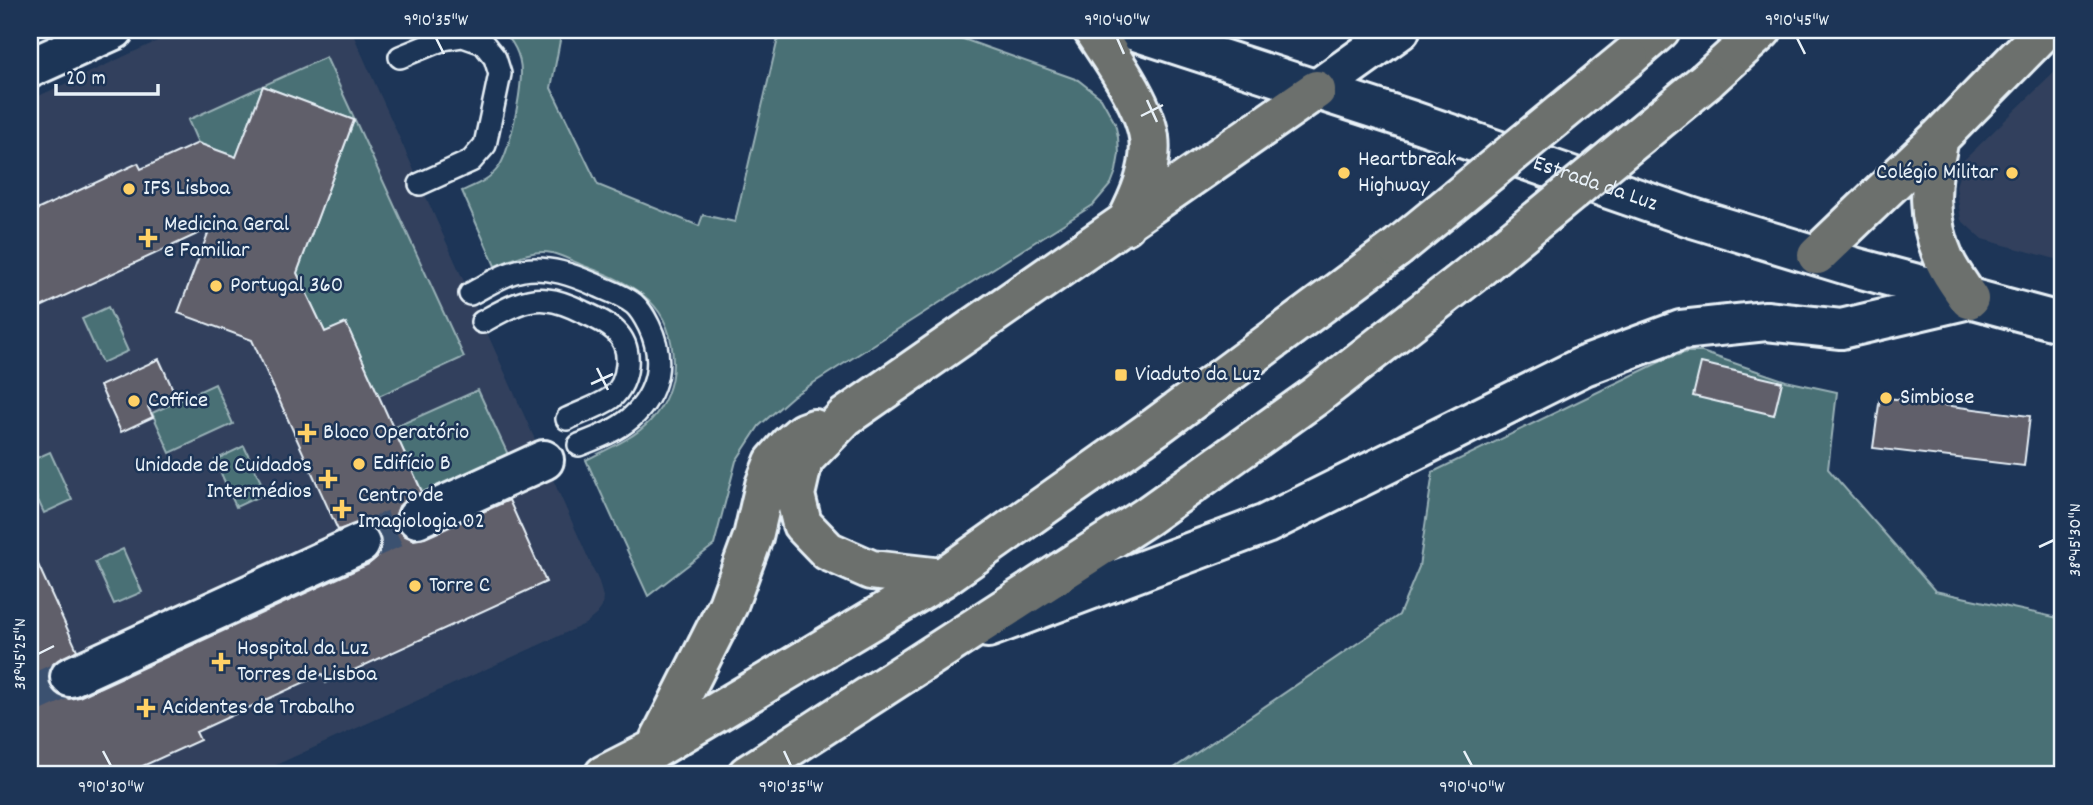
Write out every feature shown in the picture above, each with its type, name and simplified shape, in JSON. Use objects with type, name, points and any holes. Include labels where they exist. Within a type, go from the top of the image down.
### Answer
[{"type":"highway","points":[[1093,30],[1128,84],[1149,136],[1147,172],[1125,225]]},
{"type":"highway","points":[[604,775],[654,749],[942,578],[1157,426],[1397,248],[1660,30]]},
{"type":"highway","points":[[747,775],[1146,517],[1314,397],[1473,273],[1706,81],[1762,30]]},
{"type":"highway","points":[[1816,255],[1939,138],[2045,30]]},
{"type":"highway","points":[[942,578],[871,570],[828,551],[802,524],[795,495],[803,460],[845,417],[1316,90]]},
{"type":"highway","points":[[1939,138],[1930,180],[1932,222],[1945,262],[1969,299]]},
{"type":"highway","points":[[654,749],[728,605],[753,537],[765,485],[774,462],[803,433],[845,417]]},
{"type":"main road","points":[[30,68],[114,30]]},
{"type":"main road","name":"Estrada da Luz","points":[[1132,30],[1410,120],[1693,218],[1969,299],[2063,323]]},
{"type":"main road","points":[[1316,90],[1400,30]]},
{"type":"main road","points":[[950,643],[1266,524],[1584,366],[1681,330],[1766,321],[1841,329],[1969,299]]},
{"type":"main road","points":[[417,518],[544,460]]},
{"type":"main road","points":[[70,677],[360,544]]},
{"type":"lane","points":[[400,57],[444,39],[463,36],[483,43],[495,58],[500,74],[485,145],[471,161],[420,184]]},
{"type":"lane","points":[[470,294],[520,270],[543,269],[575,276],[624,298],[636,306],[645,318],[659,351],[655,386],[646,402],[631,418],[610,432],[579,445]]},
{"type":"lane","points":[[482,322],[510,306],[547,300],[606,322],[618,332],[628,358],[623,384],[611,397],[567,419]]},
{"type":"shaded area","points":[[181,30],[351,30],[599,582],[603,597],[602,607],[585,624],[254,775],[30,775],[30,100]]},
{"type":"shaded area","name":"Colégio Militar","points":[[2063,64],[2063,261],[1982,239],[1961,220],[1956,186],[1964,160]]},
{"type":"green space","points":[[500,30],[562,30],[551,88],[598,185],[699,226],[703,215],[735,222],[780,30],[938,30],[1078,80],[1101,98],[1115,123],[1119,154],[1116,171],[1111,184],[1093,205],[793,396],[759,426],[736,461],[714,545],[648,596],[586,460],[628,438],[655,415],[664,402],[672,379],[671,343],[659,311],[636,290],[605,274],[545,252],[523,255],[495,266],[462,191],[486,179],[498,168],[507,150],[514,122],[521,66],[512,43]]},
{"type":"green space","points":[[326,57],[464,357],[379,396],[346,324],[325,332],[297,273],[354,120],[263,86],[236,157],[198,143],[188,120]]},
{"type":"green space","points":[[108,307],[128,351],[102,363],[82,319]]},
{"type":"green space","points":[[1687,352],[1702,352],[1786,381],[1837,392],[1828,469],[1935,591],[2063,619],[2063,775],[1164,775],[1399,615],[1419,567],[1433,472],[1668,358]]},
{"type":"green space","points":[[215,384],[233,424],[170,453],[152,413]]},
{"type":"green space","points":[[478,390],[511,461],[426,500],[393,428]]},
{"type":"green space","points":[[244,446],[266,493],[236,507],[215,460]]},
{"type":"green space","points":[[50,452],[72,500],[44,513],[30,483],[30,461]]},
{"type":"green space","points":[[123,549],[142,592],[114,604],[95,562]]},
{"type":"building","points":[[263,86],[354,120],[297,273],[325,332],[346,323],[422,492],[408,498],[399,506],[395,517],[397,528],[414,540],[425,538],[509,500],[546,582],[326,683],[322,674],[196,732],[200,740],[123,775],[30,775],[30,547],[77,650],[53,664],[48,674],[50,687],[58,695],[69,699],[79,697],[369,564],[377,557],[382,547],[380,534],[372,526],[361,522],[338,530],[252,340],[178,313],[210,228],[30,312],[30,213],[138,163],[141,169],[198,143],[236,157]]},
{"type":"building","name":"Coffice","points":[[159,359],[175,394],[148,407],[153,417],[121,432],[100,386]]},
{"type":"building","points":[[1701,363],[1782,382],[1774,415],[1693,396]]},
{"type":"building","points":[[1880,397],[2030,416],[2024,466],[1873,448]]},
{"type":"tunnel","points":[[360,544],[417,518]]},
{"type":"tunnel","points":[[30,695],[70,677]]},
{"type":"place","name":"Heartbreak Highway","points":[[1344,173]]},
{"type":"place","name":"Colégio Militar","points":[[2012,173]]},
{"type":"place","name":"IFS Lisboa","points":[[129,189]]},
{"type":"place","name":"Medicina Geral e Familiar","points":[[148,238]]},
{"type":"place","name":"Portugal 360","points":[[216,286]]},
{"type":"place","name":"Viaduto da Luz","points":[[1121,375]]},
{"type":"place","name":"Simbiose","points":[[1886,398]]},
{"type":"place","name":"Coffice","points":[[134,401]]},
{"type":"place","name":"Bloco Operatório","points":[[307,433]]},
{"type":"place","name":"Edifício B","points":[[359,464]]},
{"type":"place","name":"Unidade de Cuidados Intermédios","points":[[328,479]]},
{"type":"place","name":"Centro de Imagiologia 02","points":[[342,509]]},
{"type":"place","name":"Torre C","points":[[415,586]]},
{"type":"place","name":"Hospital da Luz Torres de Lisboa","points":[[221,662]]},
{"type":"place","name":"Acidentes de Trabalho","points":[[146,708]]}]
